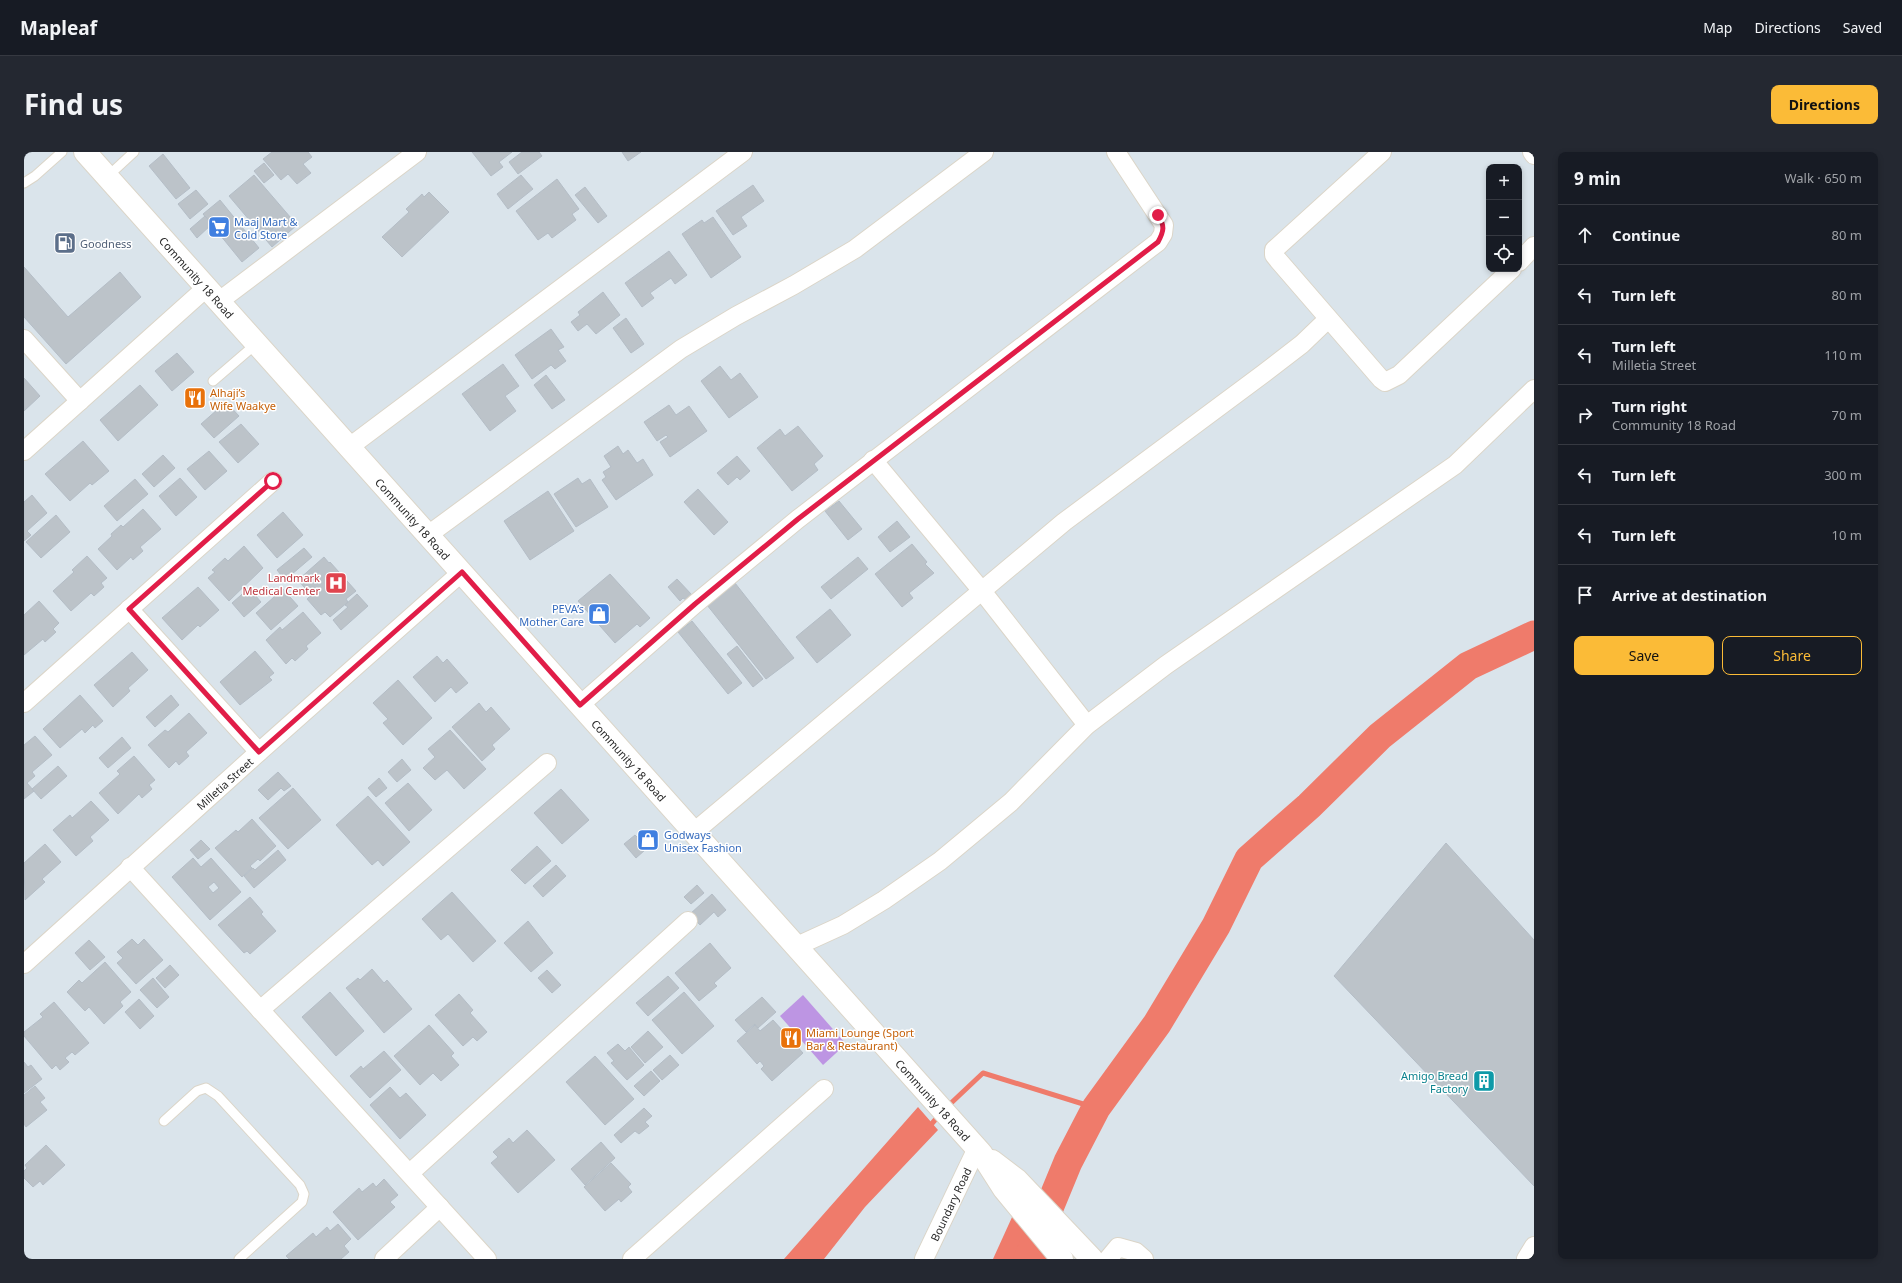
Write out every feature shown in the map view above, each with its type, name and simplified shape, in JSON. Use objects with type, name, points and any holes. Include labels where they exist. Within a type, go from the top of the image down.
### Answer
[{"type":"main road","name":"Community 18 Road","points":[[85,152],[348,448],[462,572],[979,1151],[1010,1184],[1097,1259]]},
{"type":"main road","name":"Community 18 Road","points":[[1010,1184],[1062,1259]]},
{"type":"street","points":[[24,451],[80,401],[212,295],[417,152]]},
{"type":"street","points":[[348,448],[743,152]]},
{"type":"street","points":[[428,535],[681,349],[736,316],[794,285],[855,249],[984,152]]},
{"type":"street","points":[[580,705],[747,560],[873,460],[1158,242],[1163,234],[1164,226],[1116,152]]},
{"type":"street","points":[[1382,152],[1274,250],[1274,255],[1381,379],[1385,382],[1390,381],[1398,375],[1509,272]]},
{"type":"street","points":[[1522,259],[1534,246]]},
{"type":"street","points":[[694,832],[1074,514],[1264,374],[1302,344],[1328,319]]},
{"type":"street","points":[[24,339],[80,401]]},
{"type":"street","points":[[797,946],[843,925],[877,904],[946,856],[1011,802],[1087,725],[1166,665],[1455,465],[1534,389]]},
{"type":"street","points":[[873,460],[982,591],[1087,725]]},
{"type":"street","points":[[25,699],[273,481]]},
{"type":"street","name":"Milletia Street","points":[[24,964],[130,867],[462,572]]},
{"type":"street","points":[[129,609],[259,752]]},
{"type":"street","points":[[260,1010],[547,763]]},
{"type":"street","points":[[130,867],[487,1259]]},
{"type":"street","points":[[410,1173],[688,921]]},
{"type":"street","points":[[632,1259],[824,1089]]},
{"type":"street","name":"Boundary Road","points":[[924,1259],[979,1151]]},
{"type":"street","points":[[384,1259],[440,1207]]},
{"type":"street","points":[[1526,1259],[1534,1246]]},
{"type":"street","points":[[1097,1259],[1118,1247],[1136,1252],[1144,1259]]},
{"type":"lane","points":[[24,183],[35,176],[62,152]]},
{"type":"lane","points":[[106,177],[134,152]]},
{"type":"lane","points":[[213,381],[256,344]]},
{"type":"lane","points":[[164,1121],[197,1091],[206,1088],[218,1096],[300,1185],[304,1194],[302,1202],[239,1259]]},
{"type":"shaded area","points":[[803,995],[846,1044],[823,1065],[780,1016]]},
{"type":"shaded area","points":[[918,1107],[938,1130],[865,1207],[824,1259],[784,1259]]},
{"type":"shaded area","points":[[1013,1215],[1050,1259],[993,1259]]},
{"type":"building","points":[[272,152],[308,152],[312,157],[303,164],[311,173],[297,184],[288,174],[281,180],[263,159]]},
{"type":"building","points":[[472,152],[512,152],[499,162],[503,167],[491,176]]},
{"type":"building","points":[[522,152],[539,152],[542,156],[518,174],[509,162]]},
{"type":"building","points":[[622,152],[641,152],[628,161]]},
{"type":"building","points":[[163,154],[190,188],[176,199],[149,166]]},
{"type":"building","points":[[264,163],[274,175],[264,183],[254,171]]},
{"type":"building","points":[[254,175],[297,225],[272,247],[229,196]]},
{"type":"building","points":[[521,175],[533,189],[508,209],[497,194]]},
{"type":"building","points":[[557,179],[579,209],[572,214],[576,220],[552,238],[548,233],[538,240],[516,211]]},
{"type":"building","points":[[753,185],[764,201],[741,217],[747,226],[733,235],[716,211]]},
{"type":"building","points":[[585,187],[607,216],[598,223],[575,195]]},
{"type":"building","points":[[196,190],[208,204],[190,219],[178,204]]},
{"type":"building","points":[[429,192],[449,212],[402,257],[382,237],[409,212],[406,209],[422,194],[424,197]]},
{"type":"building","points":[[220,200],[259,248],[242,262],[203,214]]},
{"type":"building","points":[[205,216],[212,224],[197,238],[190,229]]},
{"type":"building","points":[[713,217],[741,257],[711,278],[682,234],[702,220],[704,223]]},
{"type":"building","points":[[669,251],[687,275],[675,284],[671,278],[650,293],[654,298],[642,307],[625,283]]},
{"type":"building","points":[[24,267],[68,317],[120,272],[141,297],[66,364],[24,317]]},
{"type":"building","points":[[603,292],[620,315],[596,334],[587,324],[578,331],[571,322],[580,315],[578,312]]},
{"type":"building","points":[[626,318],[644,344],[631,353],[613,328]]},
{"type":"building","points":[[551,329],[564,347],[558,350],[566,361],[555,369],[551,365],[532,379],[515,355]]},
{"type":"building","points":[[177,353],[194,372],[172,391],[155,371]]},
{"type":"building","points":[[503,364],[519,386],[505,396],[516,411],[490,431],[462,394]]},
{"type":"building","points":[[720,366],[731,380],[740,373],[758,397],[729,418],[701,381]]},
{"type":"building","points":[[546,375],[565,400],[552,409],[534,385]]},
{"type":"building","points":[[24,378],[40,396],[24,411]]},
{"type":"building","points":[[140,385],[158,405],[118,441],[100,420]]},
{"type":"building","points":[[226,402],[239,416],[214,438],[201,424]]},
{"type":"building","points":[[669,405],[676,415],[689,406],[707,431],[670,457],[660,442],[668,437],[666,435],[657,441],[644,422]]},
{"type":"building","points":[[241,424],[259,444],[238,463],[219,442]]},
{"type":"building","points":[[798,426],[823,456],[814,464],[818,470],[792,491],[757,448],[780,429],[785,436]]},
{"type":"building","points":[[83,441],[109,471],[92,485],[90,483],[70,501],[45,474]]},
{"type":"building","points":[[618,446],[623,454],[628,450],[637,463],[643,459],[653,475],[616,500],[602,480],[606,477],[603,472],[611,467],[604,456]]},
{"type":"building","points":[[209,451],[227,471],[205,490],[187,469]]},
{"type":"building","points":[[163,455],[175,468],[154,487],[142,474]]},
{"type":"building","points":[[737,456],[750,471],[740,480],[737,477],[728,485],[717,473]]},
{"type":"building","points":[[180,478],[197,497],[176,516],[159,496]]},
{"type":"building","points":[[578,478],[582,484],[590,479],[608,507],[576,527],[554,494]]},
{"type":"building","points":[[135,479],[148,494],[117,521],[104,506]]},
{"type":"building","points":[[698,489],[728,522],[714,535],[684,502]]},
{"type":"building","points":[[548,491],[574,531],[530,560],[504,521]]},
{"type":"building","points":[[32,495],[47,513],[27,531],[31,535],[24,541],[24,502]]},
{"type":"building","points":[[839,501],[862,529],[848,540],[825,511]]},
{"type":"building","points":[[143,509],[161,529],[140,547],[143,551],[133,560],[131,557],[117,570],[98,549],[121,525],[123,527]]},
{"type":"building","points":[[283,512],[303,535],[277,558],[257,535]]},
{"type":"building","points":[[56,515],[70,532],[41,558],[26,542]]},
{"type":"building","points":[[897,521],[910,537],[890,552],[878,537]]},
{"type":"building","points":[[912,544],[927,562],[925,564],[934,573],[909,593],[913,598],[902,607],[875,574]]},
{"type":"building","points":[[244,546],[263,568],[229,601],[208,578],[215,572],[212,570],[225,558],[228,561]]},
{"type":"building","points":[[304,548],[312,557],[285,580],[277,570]]},
{"type":"building","points":[[87,556],[107,578],[101,583],[104,587],[94,596],[91,593],[71,611],[53,591],[74,572],[72,570]]},
{"type":"building","points":[[324,557],[356,591],[346,599],[348,602],[330,617],[325,612],[321,615],[307,599],[311,595],[298,580]]},
{"type":"building","points":[[858,557],[868,569],[831,599],[821,587]]},
{"type":"building","points":[[610,574],[650,618],[640,627],[637,624],[615,643],[578,601]]},
{"type":"building","points":[[677,579],[692,595],[686,600],[683,598],[680,601],[668,587]]},
{"type":"building","points":[[735,583],[794,658],[766,679],[707,605]]},
{"type":"building","points":[[198,587],[219,610],[200,627],[198,625],[182,640],[162,618]]},
{"type":"building","points":[[249,588],[261,602],[244,617],[232,603]]},
{"type":"building","points":[[283,589],[298,606],[271,630],[256,613]]},
{"type":"building","points":[[357,594],[368,606],[341,630],[333,620],[348,607],[345,605]]},
{"type":"building","points":[[39,601],[59,623],[53,629],[56,632],[45,642],[43,639],[24,655],[24,615]]},
{"type":"building","points":[[830,609],[851,635],[817,663],[796,637]]},
{"type":"building","points":[[303,612],[321,633],[306,646],[308,649],[295,661],[292,658],[286,664],[266,640],[280,627],[282,630]]},
{"type":"building","points":[[692,621],[742,683],[728,694],[678,632]]},
{"type":"building","points":[[737,646],[763,679],[753,687],[727,654]]},
{"type":"building","points":[[255,651],[274,673],[269,677],[272,680],[240,705],[220,682]]},
{"type":"building","points":[[132,652],[148,670],[128,688],[130,691],[113,707],[94,685]]},
{"type":"building","points":[[437,656],[443,663],[447,659],[468,683],[456,693],[451,687],[435,702],[413,677]]},
{"type":"building","points":[[398,680],[432,718],[403,745],[383,723],[388,719],[373,703]]},
{"type":"building","points":[[80,695],[103,721],[95,728],[93,725],[85,733],[82,729],[60,748],[43,729]]},
{"type":"building","points":[[171,695],[179,705],[155,727],[146,717]]},
{"type":"building","points":[[479,703],[486,712],[491,707],[510,729],[492,745],[495,749],[482,761],[452,727]]},
{"type":"building","points":[[189,713],[207,733],[186,752],[189,756],[179,765],[176,761],[169,768],[148,745],[165,730],[168,732]]},
{"type":"building","points":[[450,730],[486,769],[464,789],[447,770],[435,780],[423,768],[435,757],[428,749]]},
{"type":"building","points":[[35,736],[52,755],[32,772],[35,776],[27,783],[34,791],[24,799],[24,745]]},
{"type":"building","points":[[122,737],[131,748],[108,768],[99,758]]},
{"type":"building","points":[[134,756],[155,780],[149,785],[152,789],[142,798],[139,794],[118,814],[99,793],[120,774],[117,771]]},
{"type":"building","points":[[402,759],[411,770],[397,782],[388,772]]},
{"type":"building","points":[[58,766],[67,776],[41,799],[32,789]]},
{"type":"building","points":[[278,772],[291,786],[284,791],[281,788],[268,800],[258,790]]},
{"type":"building","points":[[379,778],[387,788],[376,797],[368,788]]},
{"type":"building","points":[[408,783],[432,810],[409,831],[385,803]]},
{"type":"building","points":[[293,788],[321,820],[288,849],[259,818]]},
{"type":"building","points":[[561,789],[589,820],[562,844],[534,813]]},
{"type":"building","points":[[368,796],[410,842],[383,866],[378,860],[372,865],[336,825]]},
{"type":"building","points":[[91,801],[109,820],[90,837],[93,841],[76,856],[53,830],[70,815],[72,818]]},
{"type":"building","points":[[252,819],[276,846],[260,861],[258,859],[250,866],[252,868],[242,877],[215,848],[236,830],[238,832]]},
{"type":"building","points":[[647,834],[654,842],[636,858],[624,844],[635,835],[640,840]]},
{"type":"building","points":[[201,840],[210,849],[198,859],[190,850]]},
{"type":"building","name":"Amigo Bread Factory","points":[[1446,843],[1534,940],[1534,1186],[1334,976]]},
{"type":"building","points":[[45,844],[61,862],[42,879],[45,882],[25,900],[24,863]]},
{"type":"building","points":[[537,846],[551,861],[525,884],[511,870]]},
{"type":"building","points":[[278,850],[286,860],[254,888],[244,876],[253,868],[255,870]]},
{"type":"building","points":[[193,858],[201,867],[211,858],[241,892],[210,920],[172,877]],"holes":[[[214,882],[219,888],[213,893],[208,887]]]},
{"type":"building","points":[[556,865],[566,876],[543,897],[533,886]]},
{"type":"building","points":[[697,885],[704,893],[691,904],[684,897]]},
{"type":"building","points":[[452,892],[496,941],[473,962],[448,934],[441,940],[422,919]]},
{"type":"building","points":[[712,894],[726,910],[718,917],[714,912],[700,925],[690,914]]},
{"type":"building","points":[[250,897],[263,912],[261,914],[276,931],[250,954],[247,951],[244,953],[218,925]]},
{"type":"building","points":[[528,921],[553,953],[531,972],[504,943]]},
{"type":"building","points":[[132,939],[138,945],[144,939],[163,960],[136,984],[117,963],[123,958],[117,952]]},
{"type":"building","points":[[89,940],[105,957],[90,970],[75,953]]},
{"type":"building","points":[[710,943],[731,968],[714,983],[717,986],[699,1001],[675,973]]},
{"type":"building","points":[[105,962],[131,992],[120,1002],[123,1006],[104,1024],[89,1007],[85,1011],[67,992],[79,980],[82,983]]},
{"type":"building","points":[[170,965],[179,975],[165,988],[156,978]]},
{"type":"building","points":[[372,969],[384,983],[387,980],[412,1009],[384,1033],[346,988],[358,978],[360,980]]},
{"type":"building","points":[[547,970],[561,985],[552,993],[538,978]]},
{"type":"building","points":[[668,976],[679,988],[648,1016],[636,1003]]},
{"type":"building","points":[[153,978],[169,997],[157,1008],[140,990]]},
{"type":"building","points":[[330,992],[364,1031],[336,1056],[302,1017]]},
{"type":"building","points":[[684,992],[714,1026],[682,1054],[652,1020]]},
{"type":"building","points":[[459,994],[473,1010],[470,1013],[487,1032],[477,1041],[473,1037],[463,1046],[435,1015]]},
{"type":"building","points":[[762,997],[776,1012],[758,1028],[755,1024],[746,1032],[735,1020]]},
{"type":"building","points":[[139,999],[154,1016],[140,1029],[125,1012]]},
{"type":"building","points":[[54,1002],[89,1043],[75,1055],[72,1052],[65,1058],[69,1062],[60,1070],[56,1065],[52,1069],[24,1036],[24,1032],[43,1017],[40,1014]]},
{"type":"building","points":[[773,1020],[803,1053],[772,1081],[761,1069],[764,1066],[760,1061],[757,1064],[737,1041],[755,1025],[760,1031]]},
{"type":"building","points":[[429,1025],[454,1053],[451,1056],[459,1065],[441,1081],[433,1073],[420,1085],[394,1056]]},
{"type":"building","points":[[648,1031],[663,1047],[645,1063],[631,1047]]},
{"type":"building","points":[[618,1044],[625,1051],[629,1047],[644,1065],[627,1080],[611,1063],[614,1061],[607,1053]]},
{"type":"building","points":[[384,1051],[401,1070],[370,1098],[350,1076],[361,1066],[363,1069]]},
{"type":"building","points":[[670,1055],[679,1065],[662,1080],[653,1070]]},
{"type":"building","points":[[595,1056],[634,1099],[605,1125],[566,1082]]},
{"type":"building","points":[[24,1062],[28,1067],[31,1065],[42,1079],[24,1093]]},
{"type":"building","points":[[651,1071],[660,1081],[644,1096],[634,1086]]},
{"type":"building","points":[[35,1086],[45,1098],[40,1102],[47,1110],[26,1127],[24,1124],[24,1095]]},
{"type":"building","points":[[390,1087],[400,1098],[406,1093],[426,1115],[400,1139],[370,1105]]},
{"type":"building","points":[[644,1108],[652,1116],[645,1122],[649,1126],[639,1134],[635,1131],[621,1143],[614,1135]]},
{"type":"building","points":[[527,1130],[555,1160],[518,1193],[491,1163],[498,1157],[493,1152],[509,1138],[513,1143]]},
{"type":"building","points":[[601,1142],[615,1158],[585,1185],[571,1169]]},
{"type":"building","points":[[46,1145],[65,1165],[43,1185],[40,1181],[33,1187],[24,1178],[24,1171],[27,1168],[25,1165]]},
{"type":"building","points":[[611,1163],[631,1184],[628,1187],[632,1192],[621,1202],[619,1199],[605,1211],[584,1187]]},
{"type":"building","points":[[384,1179],[398,1195],[390,1202],[395,1207],[358,1240],[333,1212],[359,1188],[362,1192],[373,1183],[376,1187]]},
{"type":"building","points":[[338,1224],[351,1239],[344,1246],[349,1252],[341,1259],[289,1259],[286,1256],[313,1233],[316,1237],[327,1227],[330,1231]]},
{"type":"waterway","points":[[1028,1259],[1068,1162],[1096,1108],[1157,1024],[1216,926],[1249,859],[1309,806],[1380,736],[1468,666],[1534,635]]},
{"type":"waterway","points":[[949,1105],[983,1073],[1096,1108]]},
{"type":"waterway","points":[[928,1128],[935,1120]]},
{"type":"place","name":"Maaj Mart & Cold Store","points":[[219,227]]},
{"type":"place","name":"Goodness","points":[[65,243]]},
{"type":"place","name":"Alhaji’s Wife Waakye","points":[[195,398]]},
{"type":"place","name":"Landmark Medical Center","points":[[336,583]]},
{"type":"place","name":"PEVA’s Mother Care","points":[[599,614]]},
{"type":"place","name":"Godways Unisex Fashion","points":[[648,840]]},
{"type":"place","name":"Miami Lounge (Sport Bar & Restaurant)","points":[[791,1038]]},
{"type":"place","name":"Amigo Bread Factory","points":[[1484,1081]]},
{"type":"route","points":[[273,481],[129,609],[259,752],[462,572],[580,705],[747,560],[846,480],[1158,242],[1163,234],[1164,226],[1158,215]]}]
